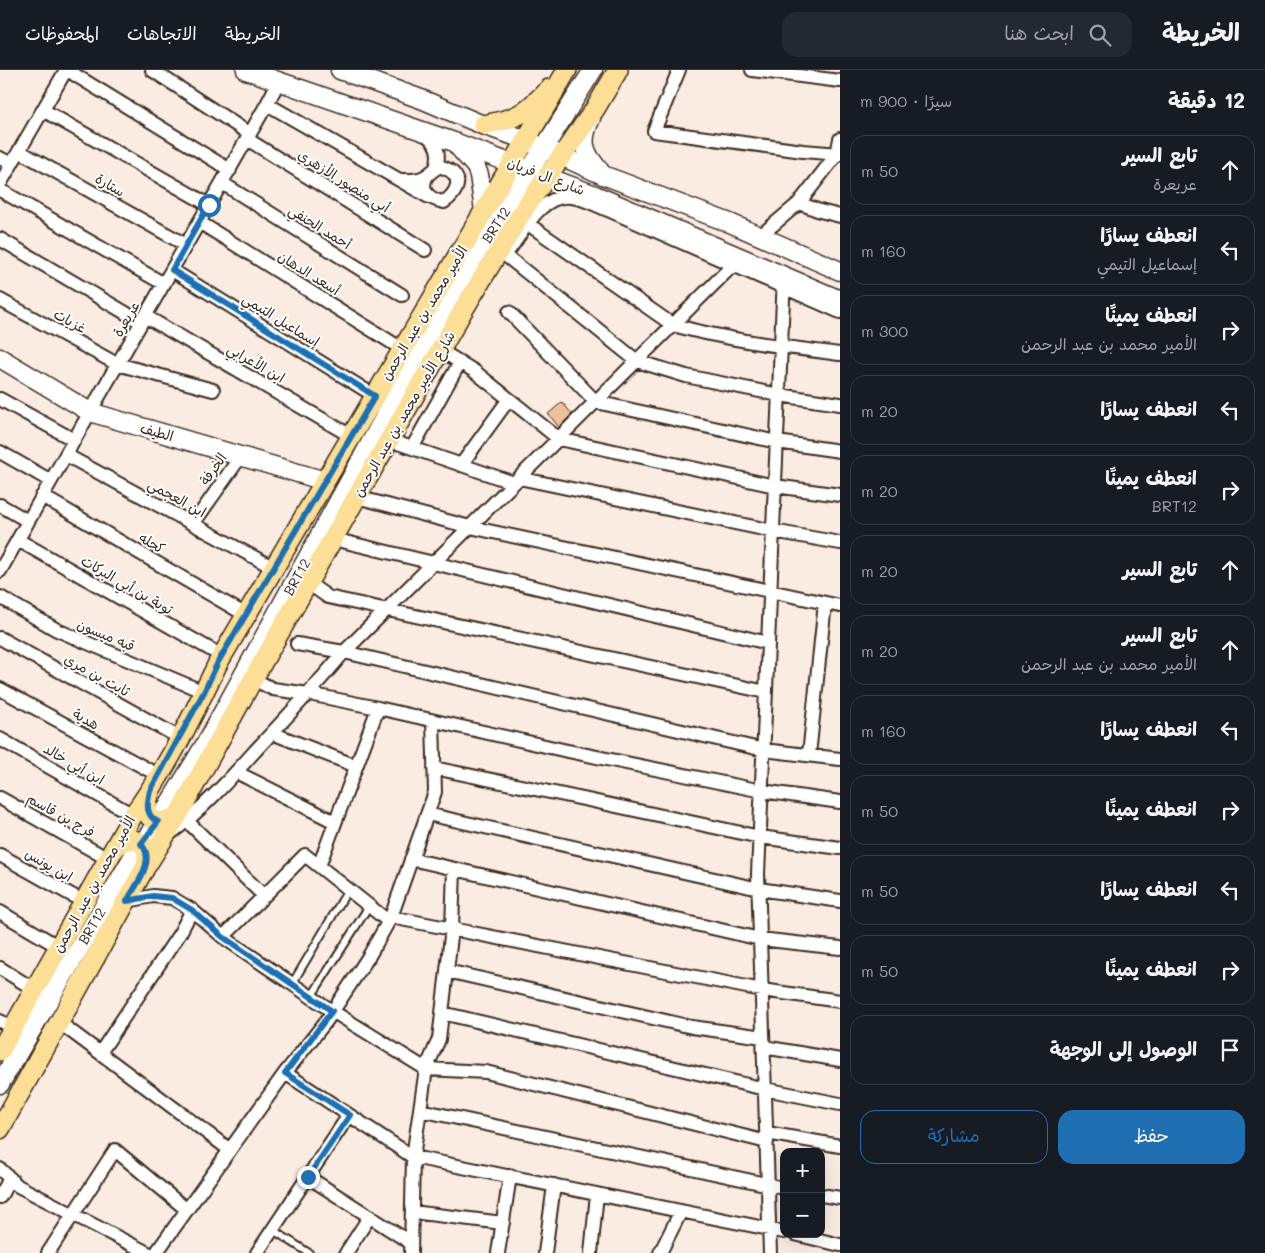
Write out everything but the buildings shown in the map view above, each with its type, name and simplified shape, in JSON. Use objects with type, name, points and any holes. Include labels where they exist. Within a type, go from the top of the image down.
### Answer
[{"type":"main road","name":"شارع ال فريان","points":[[246,70],[454,142],[595,195],[628,209],[736,262],[783,281],[840,300]]},
{"type":"main road","name":"شارع ال فريان","points":[[340,70],[526,140],[603,175],[760,236],[840,271]]},
{"type":"main road","name":"BRT12","points":[[0,1084],[141,844],[162,830],[206,743],[453,292],[539,175],[545,148],[593,70]]},
{"type":"main road","name":"شارع الأمير محمد بن عبد الرحمن","points":[[253,679],[440,350],[524,209],[539,175],[562,156],[595,109],[618,70]]},
{"type":"main road","points":[[483,125],[508,121],[522,114],[566,71]]},
{"type":"main road","name":"الأمير محمد بن عبد الرحمن","points":[[0,1052],[6,1024],[35,990],[132,815],[154,783],[180,738],[222,656],[566,71]]},
{"type":"main road","name":"شارع ال فريان","points":[[595,109],[584,132],[584,143],[586,152],[603,175]]},
{"type":"main road","points":[[454,142],[476,167],[484,211]]},
{"type":"main road","points":[[608,210],[628,209]]},
{"type":"main road","name":"الطيف","points":[[0,358],[90,412],[325,481]]},
{"type":"main road","points":[[0,1129],[127,901],[162,830],[168,821],[182,818],[253,679]]},
{"type":"main road","points":[[154,783],[147,806],[150,816],[162,830]]},
{"type":"main road","points":[[109,856],[124,840],[134,840],[145,848],[148,857],[143,871]]},
{"type":"street","name":"أبي منصور الأزهري","points":[[152,70],[249,136],[425,250]]},
{"type":"street","points":[[679,70],[654,132],[839,154]]},
{"type":"street","points":[[752,70],[840,81]]},
{"type":"street","points":[[0,184],[6,161],[19,150],[43,110],[62,71],[230,170]]},
{"type":"street","name":"عريعرة","points":[[0,572],[3,558],[18,540],[117,364],[268,104],[279,81]]},
{"type":"street","points":[[268,104],[434,200],[444,202],[452,196],[457,188],[457,179],[453,173],[442,167],[419,180],[400,180]]},
{"type":"street","points":[[43,110],[209,205]]},
{"type":"street","points":[[414,128],[429,136],[438,151],[438,160],[424,182],[424,187],[429,197]]},
{"type":"street","points":[[760,236],[799,203],[839,154],[840,139]]},
{"type":"street","name":"ستارة","points":[[19,150],[186,245]]},
{"type":"street","name":"أحمد الحنفي","points":[[222,183],[402,295]]},
{"type":"street","points":[[0,190],[164,284]]},
{"type":"street","points":[[264,896],[182,818],[236,772],[309,694],[344,652],[736,262],[608,210],[573,197],[562,196],[551,200],[541,207],[462,312]]},
{"type":"street","points":[[799,203],[840,216]]},
{"type":"street","name":"أسعد الدهان","points":[[199,222],[402,349]]},
{"type":"street","points":[[528,224],[673,324],[691,330],[781,347],[840,354]]},
{"type":"street","name":"ابن الأعرابي","points":[[0,239],[351,436]]},
{"type":"street","points":[[505,255],[637,361],[686,376],[779,395],[840,404]]},
{"type":"street","name":"إسماعيل التيمي","points":[[172,270],[375,396]]},
{"type":"street","points":[[770,1253],[759,889],[783,281],[840,312]]},
{"type":"street","name":"غزيات","points":[[0,300],[117,364],[213,390]]},
{"type":"street","points":[[509,312],[596,402],[777,442],[840,451]]},
{"type":"street","points":[[440,350],[474,371],[559,439],[775,486],[840,495]]},
{"type":"street","points":[[412,448],[460,362]]},
{"type":"street","points":[[0,399],[74,440]]},
{"type":"street","points":[[461,465],[509,399]]},
{"type":"street","points":[[389,440],[461,465],[517,480],[840,543]]},
{"type":"street","points":[[0,452],[51,481]]},
{"type":"street","name":"ابن العجمي","points":[[66,455],[274,568]]},
{"type":"street","name":"الخرفة","points":[[193,524],[241,456]]},
{"type":"street","name":"كحله","points":[[42,496],[246,615]]},
{"type":"street","points":[[357,497],[470,527],[840,606]]},
{"type":"street","points":[[0,505],[28,521]]},
{"type":"street","points":[[333,539],[768,643]]},
{"type":"street","name":"توبة بن أبي البركات","points":[[18,540],[222,656]]},
{"type":"street","points":[[308,583],[328,597],[766,692]]},
{"type":"street","name":"قبه ميسون","points":[[0,597],[57,630],[204,692]]},
{"type":"street","points":[[809,755],[825,603]]},
{"type":"street","name":"ثابت بن مري","points":[[0,638],[180,738]]},
{"type":"street","points":[[297,644],[344,652],[764,750],[840,759]]},
{"type":"street","points":[[253,679],[273,689],[378,708],[762,791],[840,802]]},
{"type":"street","name":"هدية","points":[[0,689],[154,783]]},
{"type":"street","points":[[319,866],[378,708]]},
{"type":"street","points":[[156,1253],[285,1073],[332,1011],[369,956],[390,919],[435,792],[433,721]]},
{"type":"street","points":[[272,733],[356,766]]},
{"type":"street","name":"ابن أبي خالد","points":[[0,739],[132,815]]},
{"type":"street","points":[[434,768],[760,837],[840,848]]},
{"type":"street","points":[[236,772],[335,822]]},
{"type":"street","name":"فرج بن قاسم","points":[[0,798],[109,856]]},
{"type":"street","points":[[427,814],[759,889],[840,901]]},
{"type":"street","name":"ابن يونس","points":[[0,855],[84,902]]},
{"type":"street","points":[[223,937],[304,855],[369,906],[390,919],[452,928],[762,990],[840,1001]]},
{"type":"street","points":[[411,859],[760,939],[840,948]]},
{"type":"street","points":[[411,1248],[413,1156],[426,1069],[439,1039],[452,928],[454,869]]},
{"type":"street","points":[[127,901],[153,896],[172,898],[192,910],[223,937],[332,1011],[426,1069],[486,1072],[767,1137],[840,1146]]},
{"type":"street","points":[[100,1053],[180,933],[192,910]]},
{"type":"street","points":[[0,912],[59,947]]},
{"type":"street","points":[[0,968],[35,990]]},
{"type":"street","points":[[447,971],[840,1060]]},
{"type":"street","points":[[442,1013],[765,1089],[840,1104]]},
{"type":"street","points":[[60,1023],[230,1150]]},
{"type":"street","points":[[285,1073],[413,1156],[780,1231]]},
{"type":"street","points":[[420,1110],[780,1187]]},
{"type":"street","points":[[257,1253],[350,1115]]},
{"type":"street","points":[[48,1253],[115,1150],[187,1210]]},
{"type":"street","points":[[0,1169],[18,1186],[148,1253]]},
{"type":"street","points":[[498,1253],[510,1176]]},
{"type":"street","points":[[308,1177],[370,1216],[411,1248]]},
{"type":"street","points":[[0,1197],[10,1178]]},
{"type":"street","points":[[545,1253],[554,1185]]},
{"type":"street","points":[[591,1253],[597,1194]]},
{"type":"street","points":[[825,1196],[840,1198]]},
{"type":"street","points":[[660,1253],[681,1211]]},
{"type":"street","points":[[412,1212],[503,1223]]},
{"type":"street","points":[[346,1253],[370,1216]]},
{"type":"street","points":[[811,1238],[840,1245]]},
{"type":"lane","points":[[292,984],[348,890]]},
{"type":"lane","points":[[312,997],[369,906]]},
{"type":"lane","points":[[273,1230],[309,1253]]},
{"type":"route","points":[[209,205],[172,270],[375,396],[218,662],[180,738],[150,791],[148,811],[150,816],[158,822],[141,844],[147,853],[147,862],[127,901],[153,896],[172,898],[192,910],[223,937],[332,1011],[285,1073],[350,1115],[308,1177]]}]
